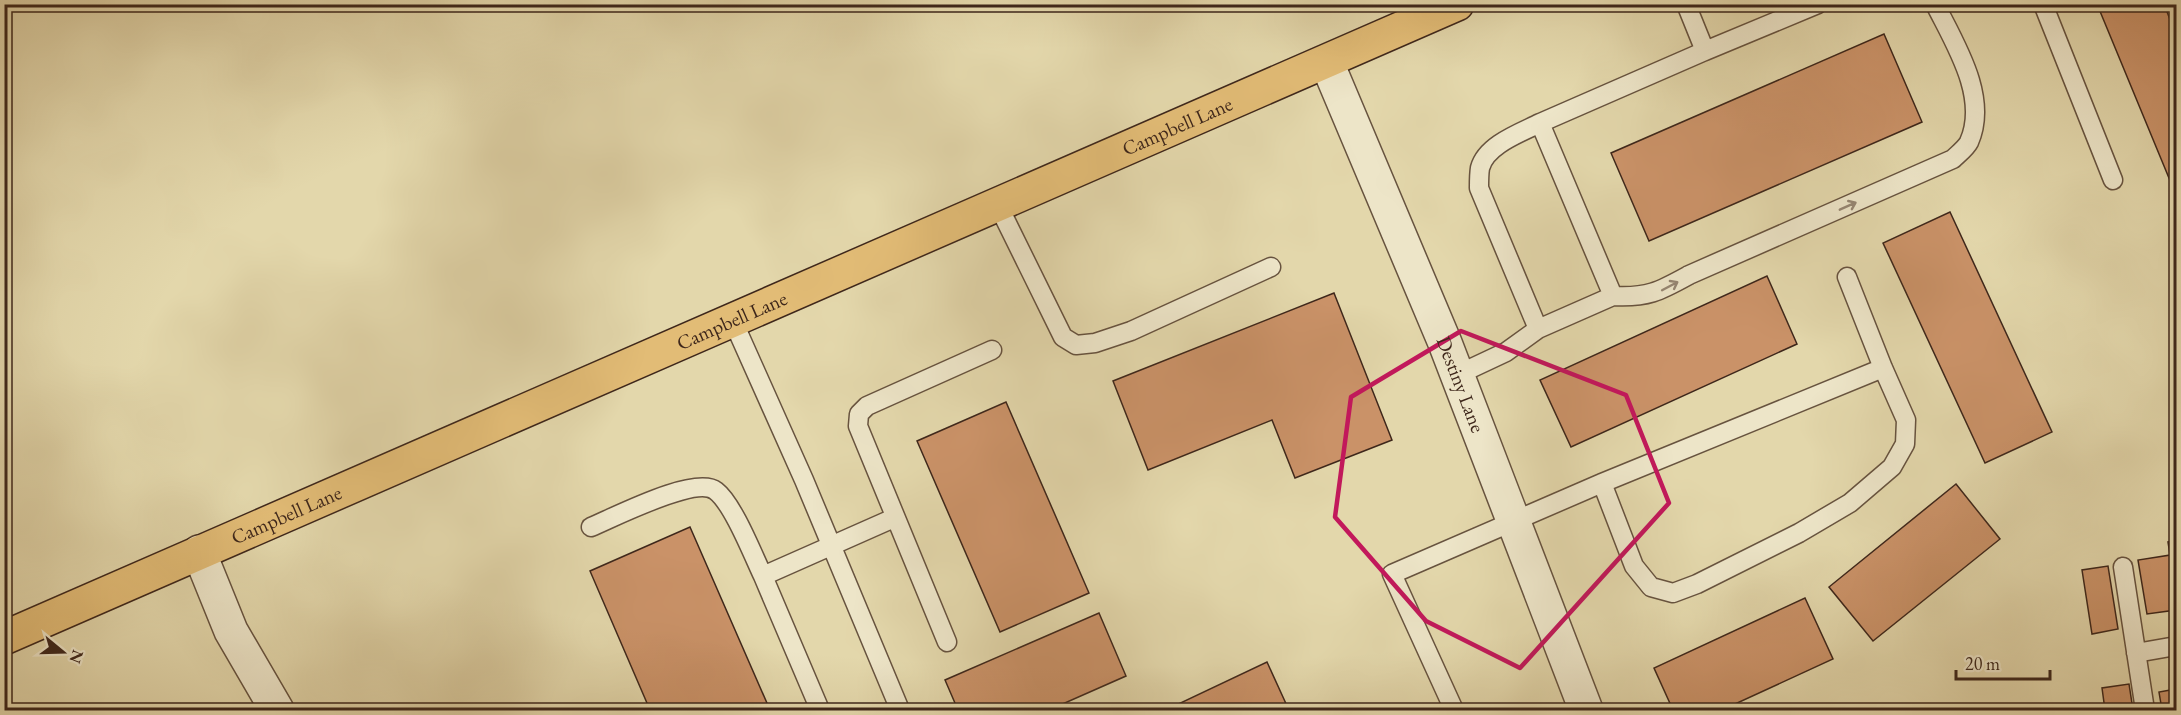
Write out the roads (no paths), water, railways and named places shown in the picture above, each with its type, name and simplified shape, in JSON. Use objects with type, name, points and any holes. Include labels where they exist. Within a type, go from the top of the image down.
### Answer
[{"type":"main road","name":"Campbell Lane","points":[[4,638],[1327,63],[1457,4]]},
{"type":"street","name":"Destiny Lane","points":[[1327,63],[1457,375],[1586,711]]},
{"type":"street","points":[[199,552],[231,631],[277,711]]},
{"type":"lane","points":[[1686,4],[1705,51]]},
{"type":"lane","points":[[1538,329],[1479,188],[1479,170],[1485,156],[1501,143],[1540,123],[1818,4]]},
{"type":"lane","points":[[1457,375],[1506,352],[1538,329],[1613,296],[1633,297],[1655,293],[1689,275],[1953,159],[1968,144],[1975,122],[1973,95],[1963,61],[1935,4]]},
{"type":"lane","points":[[2043,4],[2113,180]]},
{"type":"lane","points":[[1540,123],[1613,296]]},
{"type":"lane","points":[[998,205],[1063,337],[1076,345],[1095,343],[1131,331],[1271,267]]},
{"type":"lane","points":[[1602,483],[1634,567],[1651,587],[1673,593],[1697,584],[1799,534],[1850,504],[1892,467],[1905,444],[1906,420],[1847,277]]},
{"type":"lane","points":[[733,321],[900,711]]},
{"type":"lane","points":[[947,642],[858,426],[858,414],[867,406],[992,350]]},
{"type":"lane","points":[[1454,711],[1392,574],[1602,483],[1883,368]]},
{"type":"lane","points":[[591,527],[692,487],[706,486],[716,490],[727,502],[763,576],[820,711]]},
{"type":"lane","points":[[763,576],[894,518]]},
{"type":"lane","points":[[2123,567],[2145,711]]},
{"type":"lane","points":[[2136,653],[2176,646]]}]
